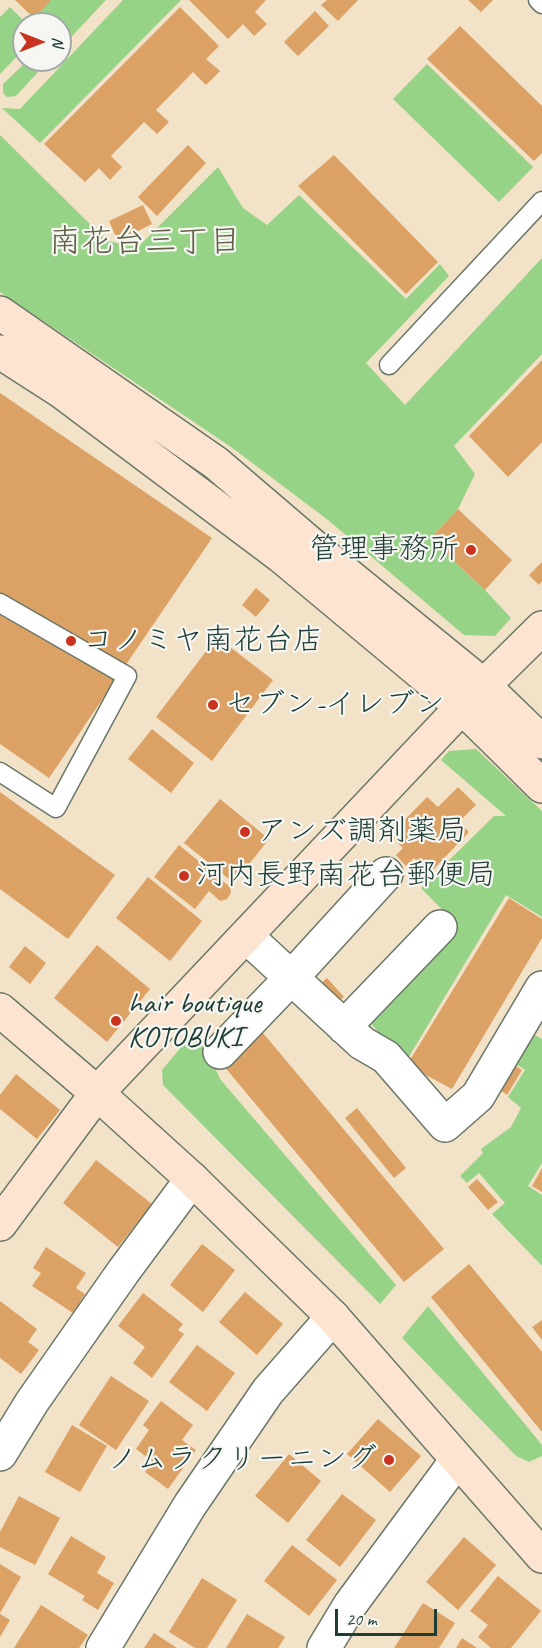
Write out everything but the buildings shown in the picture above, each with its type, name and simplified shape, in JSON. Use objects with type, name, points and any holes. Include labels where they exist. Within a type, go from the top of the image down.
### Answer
[{"type":"street","points":[[0,313],[216,462],[327,558],[473,696],[542,786]]},
{"type":"street","points":[[0,352],[61,391],[281,556],[473,696],[542,742]]},
{"type":"street","points":[[0,1224],[97,1093],[473,696],[542,628]]},
{"type":"street","points":[[220,1052],[386,874]]},
{"type":"street","points":[[344,1027],[440,927]]},
{"type":"street","points":[[246,936],[362,1043],[386,1057],[446,1125],[478,1096],[542,988]]},
{"type":"street","points":[[0,1010],[192,1179],[333,1317],[542,1557]]},
{"type":"street","points":[[0,1454],[39,1393],[123,1272],[192,1179]]},
{"type":"street","points":[[103,1648],[190,1505],[268,1391],[333,1317]]},
{"type":"street","points":[[324,1648],[350,1605],[457,1460]]},
{"type":"lane","points":[[538,0],[542,4]]},
{"type":"lane","points":[[389,365],[542,201]]},
{"type":"lane","points":[[0,603],[127,676],[56,808],[0,772]]},
{"type":"green space","points":[[15,0],[106,0],[72,36],[72,12],[29,12]]},
{"type":"green space","points":[[123,0],[181,0],[40,143],[2,108],[20,109],[55,72],[72,72],[72,54]]},
{"type":"green space","points":[[10,7],[15,12],[12,12],[12,62],[0,74],[0,17]]},
{"type":"green space","points":[[427,64],[533,167],[499,202],[393,99]]},
{"type":"green space","points":[[16,72],[38,72],[16,96],[7,97],[3,93],[3,84]]},
{"type":"green space","points":[[0,135],[107,241],[138,247],[218,167],[243,208],[267,225],[299,195],[406,299],[440,264],[449,276],[366,363],[405,405],[542,258],[542,354],[454,446],[475,474],[458,509],[430,539],[485,590],[511,618],[495,636],[464,635],[328,520],[231,447],[0,292]]},
{"type":"green space","points":[[476,749],[542,811],[542,917],[506,895],[404,1065],[370,1022],[457,925],[421,888],[494,816],[506,816],[441,760],[449,751]]},
{"type":"green space","points":[[192,1034],[207,1049],[220,1079],[396,1285],[380,1304],[163,1085],[162,1070]]},
{"type":"green space","points":[[533,1034],[542,1039],[542,1163],[528,1186],[542,1195],[542,1266],[492,1214],[505,1203],[479,1173],[467,1183],[460,1176],[483,1153],[481,1149],[511,1127],[521,1108],[508,1097],[525,1070],[507,1058]]},
{"type":"green space","points":[[428,1306],[542,1445],[542,1456],[529,1462],[516,1456],[402,1338]]},
{"type":"place","name":"管理事務所","points":[[471,550]]},
{"type":"place","name":"コノミヤ南花台店","points":[[71,641]]},
{"type":"place","name":"セブン-イレブン","points":[[213,705]]},
{"type":"place","name":"アンズ調剤薬局","points":[[245,832]]},
{"type":"place","name":"河内長野南花台郵便局","points":[[184,876]]},
{"type":"place","name":"hair boutique KOTOBUKI","points":[[116,1021]]},
{"type":"place","name":"ノムラクリーニング","points":[[389,1460]]},
{"type":"district","name":"南花台三丁目","points":[[145,243]]}]
